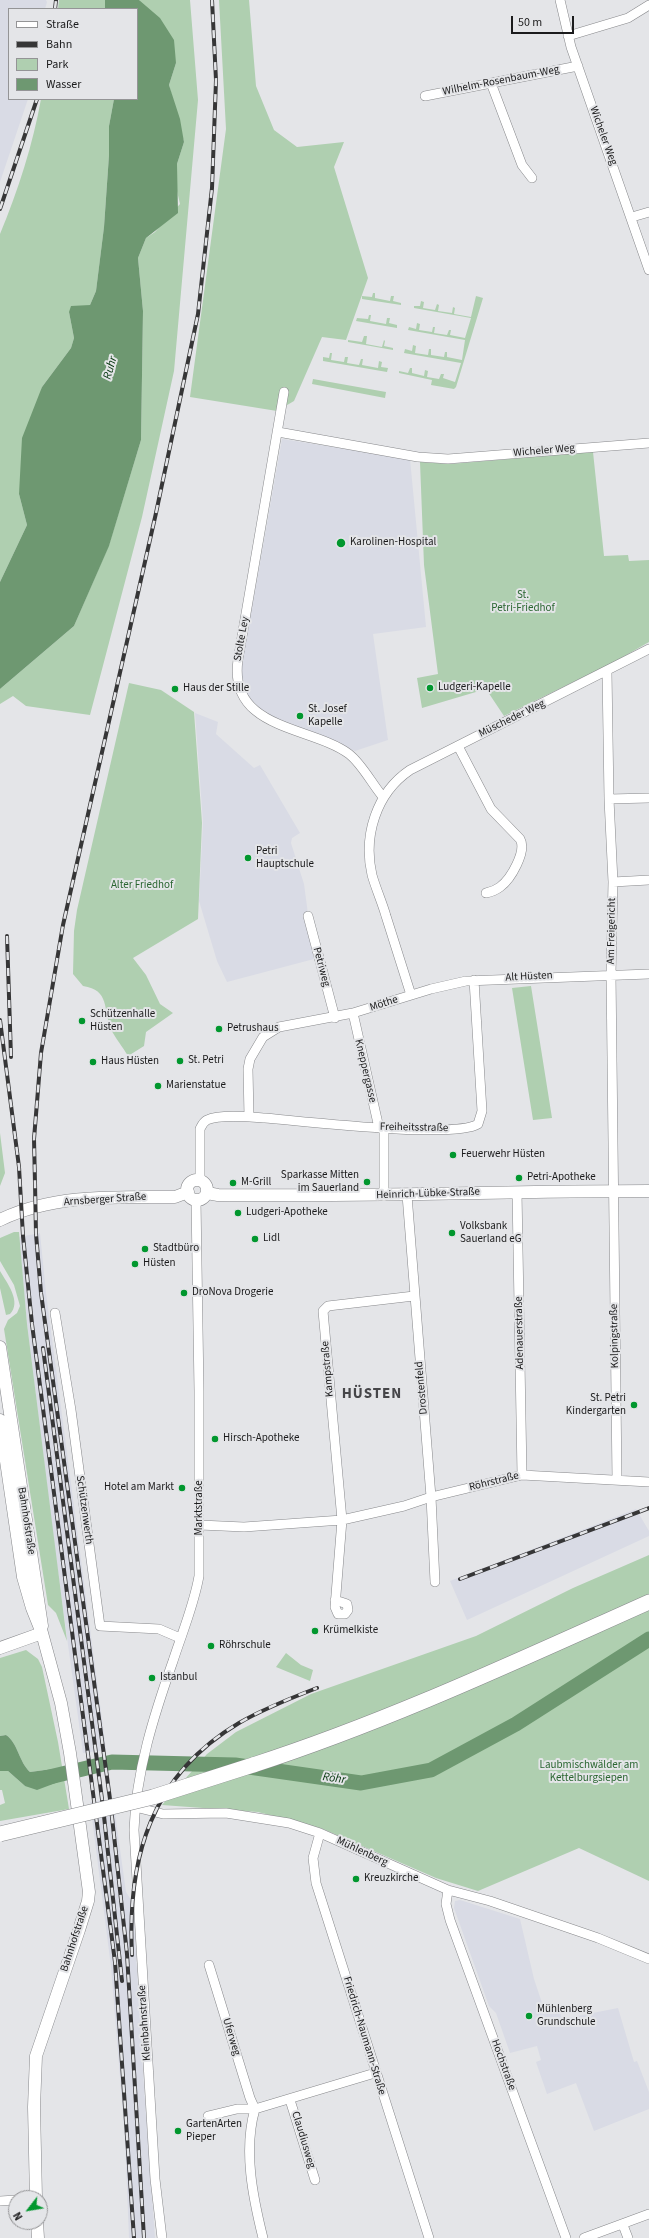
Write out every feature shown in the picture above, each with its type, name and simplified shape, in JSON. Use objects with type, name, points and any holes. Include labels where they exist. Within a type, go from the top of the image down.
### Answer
[{"type":"main road","points":[[0,1834],[153,1796],[281,1756],[352,1730],[563,1641],[649,1602]]},
{"type":"street","name":"Wicheler Weg","points":[[560,0],[568,36],[632,217],[649,270]]},
{"type":"street","points":[[568,36],[628,18],[649,5]]},
{"type":"street","name":"Wilhelm-Rosenbaum-Weg","points":[[425,96],[578,66]]},
{"type":"street","points":[[491,83],[522,165],[532,178]]},
{"type":"street","points":[[632,217],[649,212]]},
{"type":"street","name":"Stolte Ley","points":[[284,392],[237,664],[238,680],[246,699],[258,713],[280,726],[349,754],[382,797]]},
{"type":"street","name":"Wicheler Weg","points":[[278,432],[418,457],[439,458],[649,443]]},
{"type":"street","name":"Müscheder Weg","points":[[382,797],[393,783],[410,770],[607,672],[649,649]]},
{"type":"street","name":"Am Freigericht","points":[[607,672],[609,799],[613,882],[611,974],[614,1191]]},
{"type":"street","points":[[458,746],[491,809],[520,839],[522,845],[522,853],[503,884],[486,893]]},
{"type":"street","name":"Möthe","points":[[249,1117],[248,1064],[263,1037],[274,1029],[285,1025],[353,1014],[411,995],[375,885],[369,855],[373,825],[382,797]]},
{"type":"street","points":[[609,799],[649,798]]},
{"type":"street","points":[[613,882],[649,880]]},
{"type":"street","name":"Petriweg","points":[[308,916],[334,1018]]},
{"type":"street","name":"Alt Hüsten","points":[[411,995],[440,986],[474,980],[611,974],[649,974]]},
{"type":"street","name":"Freiheitsstraße","points":[[200,1180],[200,1129],[204,1122],[214,1118],[249,1117],[381,1128],[430,1129],[464,1128],[475,1126],[480,1120],[482,1111],[474,980]]},
{"type":"street","name":"Kneppergasse","points":[[353,1014],[381,1128],[384,1196]]},
{"type":"street","points":[[194,1180],[200,1180],[207,1186],[207,1192],[203,1198],[192,1196],[189,1184],[194,1180]]},
{"type":"street","name":"Kolpingstraße","points":[[614,1191],[617,1480]]},
{"type":"street","name":"Heinrich-Lübke-Straße","points":[[207,1192],[218,1195],[384,1196],[517,1192],[649,1191]]},
{"type":"street","name":"Adenauerstraße","points":[[517,1192],[522,1475]]},
{"type":"street","name":"Drostenfeld","points":[[407,1195],[431,1497],[435,1582]]},
{"type":"street","name":"Arnsberger Straße","points":[[0,1220],[13,1213],[71,1200],[192,1196]]},
{"type":"street","name":"Marktstraße","points":[[135,1807],[147,1744],[157,1706],[194,1600],[199,1576],[200,1525],[192,1196]]},
{"type":"street","name":"Kampstraße","points":[[342,1520],[323,1311],[328,1306],[414,1296]]},
{"type":"street","name":"Schützenwerth","points":[[55,1313],[71,1410],[100,1626],[159,1629],[180,1638]]},
{"type":"street","points":[[0,1347],[4,1412]]},
{"type":"street","name":"Bahnhofstraße","points":[[4,1412],[41,1608],[42,1633]]},
{"type":"street","name":"Bahnhofstraße","points":[[0,1420],[2,1448],[23,1577],[32,1608],[42,1633],[61,1703],[70,1753],[89,1892],[88,1902],[36,2056],[34,2107],[36,2190]]},
{"type":"street","name":"Röhrstraße","points":[[200,1525],[244,1527],[342,1520],[404,1506],[431,1497],[522,1475],[649,1482]]},
{"type":"street","points":[[335,1600],[342,1520]]},
{"type":"street","points":[[0,1648],[42,1633]]},
{"type":"street","name":"Mühlenberg","points":[[135,1807],[163,1814],[226,1813],[249,1815],[289,1822],[320,1833],[448,1890],[490,1901],[591,1935],[649,1959]]},
{"type":"street","name":"Kleinbahnstraße","points":[[135,1807],[134,1854],[156,2178],[162,2238]]},
{"type":"street","name":"Friedrich-Naumann-Straße","points":[[320,1833],[314,1858],[316,1883],[375,2073],[429,2238]]},
{"type":"street","name":"Hochstraße","points":[[448,1890],[446,1904],[450,1920],[566,2238]]},
{"type":"street","name":"Uferweg","points":[[209,1965],[250,2098],[256,2109]]},
{"type":"street","points":[[208,2116],[236,2109],[256,2109],[290,2100],[375,2073]]},
{"type":"street","name":"Claudiusweg","points":[[290,2100],[315,2180]]},
{"type":"street","points":[[256,2109],[251,2124],[250,2150],[255,2206],[263,2238]]},
{"type":"street","points":[[584,2238],[623,2225],[649,2214]]},
{"type":"street","points":[[623,2225],[628,2238]]},
{"type":"shaded area","points":[[0,0],[46,0],[45,8],[8,8],[8,100],[28,100],[0,182]]},
{"type":"shaded area","name":"Karolinen-Hospital","points":[[282,439],[410,459],[426,627],[373,634],[388,740],[355,751],[276,721],[261,711],[248,697],[240,676]]},
{"type":"shaded area","name":"Petri Hauptschule","points":[[195,713],[218,722],[216,734],[254,768],[260,765],[300,833],[292,838],[291,843],[304,884],[314,959],[227,982],[217,961],[199,901],[203,822]]},
{"type":"shaded area","points":[[40,1233],[46,1293],[106,1750],[83,1753],[55,1551],[27,1324],[19,1237]]},
{"type":"shaded area","points":[[636,1509],[649,1531],[649,1536],[467,1620],[450,1581]]},
{"type":"shaded area","points":[[113,1799],[126,1892],[133,1903],[155,2238],[129,2238],[125,2139],[111,1967],[90,1802]]},
{"type":"shaded area","name":"Mühlenberg Grundschule","points":[[460,1900],[520,1919],[534,1979],[545,2012],[559,2009],[562,2019],[618,2008],[634,2062],[637,2061],[649,2092],[649,2109],[594,2131],[576,2083],[547,2094],[536,2062],[541,2060],[537,2046],[510,2053],[496,2013],[489,2006],[454,1908],[455,1901]]},
{"type":"green space","points":[[59,0],[105,0],[105,8],[58,8]]},
{"type":"green space","points":[[139,0],[190,0],[198,100],[174,371],[142,517],[90,715],[26,706],[13,696],[0,704],[0,689],[74,626],[109,545],[141,440],[143,311],[138,258],[146,238],[155,232],[180,204],[176,187],[177,164],[184,142],[169,85],[176,63]]},
{"type":"green space","points":[[219,0],[249,0],[256,86],[274,130],[297,147],[344,142],[334,167],[368,278],[346,340],[322,337],[294,401],[277,411],[190,397],[226,129]]},
{"type":"green space","points":[[41,100],[114,100],[109,126],[109,155],[104,227],[96,291],[90,305],[69,312],[74,338],[71,348],[42,387],[19,494],[27,525],[0,582],[0,234],[13,201],[34,133]]},
{"type":"green space","points":[[373,293],[375,293],[375,298],[390,301],[391,296],[394,296],[393,301],[401,303],[401,305],[362,299],[362,296],[372,297]]},
{"type":"green space","points":[[476,296],[483,298],[456,387],[454,389],[431,385],[432,380],[399,373],[399,371],[408,373],[410,368],[412,368],[412,373],[424,376],[425,370],[428,371],[427,377],[439,379],[441,374],[444,374],[443,378],[455,382],[461,363],[404,353],[405,349],[412,351],[413,345],[416,346],[415,353],[428,355],[429,349],[431,349],[431,355],[444,357],[445,352],[447,352],[447,357],[462,360],[465,340],[408,330],[409,327],[416,329],[417,323],[420,324],[419,330],[432,332],[433,327],[435,327],[434,333],[447,335],[449,330],[451,330],[450,335],[465,338],[471,318],[414,308],[414,306],[420,306],[421,301],[424,302],[423,308],[435,310],[437,304],[439,305],[438,311],[452,313],[453,307],[455,308],[454,314],[471,317]]},
{"type":"green space","points":[[369,315],[371,315],[370,321],[386,324],[387,318],[390,318],[389,323],[397,325],[397,328],[356,321],[357,318],[368,319]]},
{"type":"green space","points":[[364,336],[367,336],[366,344],[382,347],[384,340],[384,346],[393,348],[393,350],[348,342],[348,340],[362,342]]},
{"type":"green space","points":[[330,353],[332,353],[331,360],[344,362],[345,357],[348,357],[347,363],[359,365],[361,359],[363,359],[362,365],[378,368],[379,361],[382,362],[381,367],[388,368],[387,372],[323,361],[323,357],[329,358]]},
{"type":"green space","points":[[313,379],[386,392],[385,398],[312,384]]},
{"type":"green space","name":"St. Petri-Friedhof","points":[[593,452],[604,556],[628,555],[629,561],[649,560],[649,642],[616,661],[504,716],[486,689],[422,708],[417,678],[438,674],[424,565],[420,462],[450,464]]},
{"type":"green space","name":"Alter Friedhof","points":[[129,683],[161,690],[194,712],[202,823],[198,919],[133,958],[146,975],[160,1004],[173,1013],[146,1032],[144,1046],[128,1056],[111,1029],[102,996],[92,988],[83,986],[73,974],[74,931],[77,910]]},
{"type":"green space","points":[[531,986],[552,1118],[533,1120],[512,988]]},
{"type":"green space","points":[[0,1133],[5,1173],[0,1186]]},
{"type":"green space","points":[[14,1232],[19,1232],[27,1324],[67,1641],[56,1613],[48,1605],[4,1329],[8,1320],[17,1313],[20,1306],[14,1285],[0,1261],[0,1238]]},
{"type":"green space","points":[[0,1271],[14,1298],[13,1309],[10,1314],[6,1315],[0,1288]]},
{"type":"green space","name":"Laubmischwälder am Kettelburgsiepen","points":[[649,1555],[649,1881],[579,1848],[478,1891],[436,1878],[323,1829],[258,1812],[162,1805],[207,1754],[236,1732],[311,1694],[476,1636],[573,1588]]},
{"type":"green space","points":[[26,1650],[38,1659],[42,1667],[58,1742],[69,1809],[0,1821],[0,1805],[5,1803],[2,1790],[0,1790],[0,1771],[8,1771],[25,1786],[60,1768],[30,1772],[23,1763],[10,1738],[6,1735],[0,1736],[0,1658]]},
{"type":"green space","points":[[286,1653],[301,1665],[313,1670],[310,1681],[276,1667]]},
{"type":"water","name":"Ruhr","points":[[105,0],[139,0],[160,18],[174,40],[176,63],[169,85],[180,119],[184,142],[177,164],[178,213],[146,238],[138,258],[143,311],[141,440],[109,546],[74,626],[0,689],[0,582],[27,525],[19,494],[22,438],[42,387],[71,348],[74,338],[69,312],[71,306],[90,305],[96,291],[104,227],[109,155],[109,126],[114,100],[138,100],[138,8],[105,8]]},
{"type":"water","points":[[6,1735],[10,1738],[23,1763],[30,1772],[60,1768],[61,1781],[37,1790],[25,1786],[8,1771],[0,1771],[0,1736]]},
{"type":"waterway","name":"Röhr","points":[[41,1779],[112,1762],[235,1765],[361,1783],[431,1770],[516,1724],[649,1639]]},
{"type":"railway","points":[[55,8],[56,0]]},
{"type":"railway","points":[[144,2238],[127,1954],[110,1799],[41,1293],[36,1234],[34,1139],[41,1053],[63,925],[156,513],[198,314],[212,188],[216,80],[212,0]]},
{"type":"railway","points":[[0,209],[37,100]]},
{"type":"railway","points":[[7,936],[11,1057]]},
{"type":"railway","points":[[0,1020],[19,1167],[23,1236],[32,1324],[115,1962],[134,2238]]},
{"type":"railway","points":[[43,1348],[103,1807],[122,1981]]},
{"type":"railway","points":[[460,1579],[649,1508]]},
{"type":"railway","points":[[132,1955],[134,1885],[140,1853],[151,1822],[165,1794],[184,1768],[209,1744],[239,1723],[277,1704],[317,1688]]},
{"type":"place","name":"Karolinen-Hospital","points":[[341,543]]},
{"type":"place","name":"Ludgeri-Kapelle","points":[[430,688]]},
{"type":"place","name":"Haus der Stille","points":[[175,689]]},
{"type":"place","name":"St. Josef Kapelle","points":[[300,716]]},
{"type":"place","name":"Petri Hauptschule","points":[[248,858]]},
{"type":"place","name":"Schützenhalle Hüsten","points":[[82,1021]]},
{"type":"place","name":"Petrushaus","points":[[219,1029]]},
{"type":"place","name":"St. Petri","points":[[180,1061]]},
{"type":"place","name":"Haus Hüsten","points":[[93,1062]]},
{"type":"place","name":"Marienstatue","points":[[158,1086]]},
{"type":"place","name":"Feuerwehr Hüsten","points":[[453,1155]]},
{"type":"place","name":"Petri-Apotheke","points":[[519,1178]]},
{"type":"place","name":"Sparkasse Mitten im Sauerland","points":[[367,1182]]},
{"type":"place","name":"M-Grill","points":[[233,1183]]},
{"type":"place","name":"Ludgeri-Apotheke","points":[[238,1213]]},
{"type":"place","name":"Volksbank Sauerland eG","points":[[452,1233]]},
{"type":"place","name":"Lidl","points":[[255,1239]]},
{"type":"place","name":"Stadtbüro","points":[[145,1249]]},
{"type":"place","name":"Hüsten","points":[[135,1264]]},
{"type":"place","name":"DroNova Drogerie","points":[[184,1293]]},
{"type":"place","name":"St. Petri Kindergarten","points":[[634,1405]]},
{"type":"place","name":"Hirsch-Apotheke","points":[[215,1439]]},
{"type":"place","name":"Hotel am Markt","points":[[182,1488]]},
{"type":"place","name":"Krümelkiste","points":[[315,1631]]},
{"type":"place","name":"Röhrschule","points":[[211,1646]]},
{"type":"place","name":"Istanbul","points":[[152,1678]]},
{"type":"place","name":"Kreuzkirche","points":[[356,1879]]},
{"type":"place","name":"Mühlenberg Grundschule","points":[[529,2016]]},
{"type":"place","name":"GartenArten Pieper","points":[[178,2131]]},
{"type":"district","name":"HÜSTEN","points":[[372,1395]]}]
